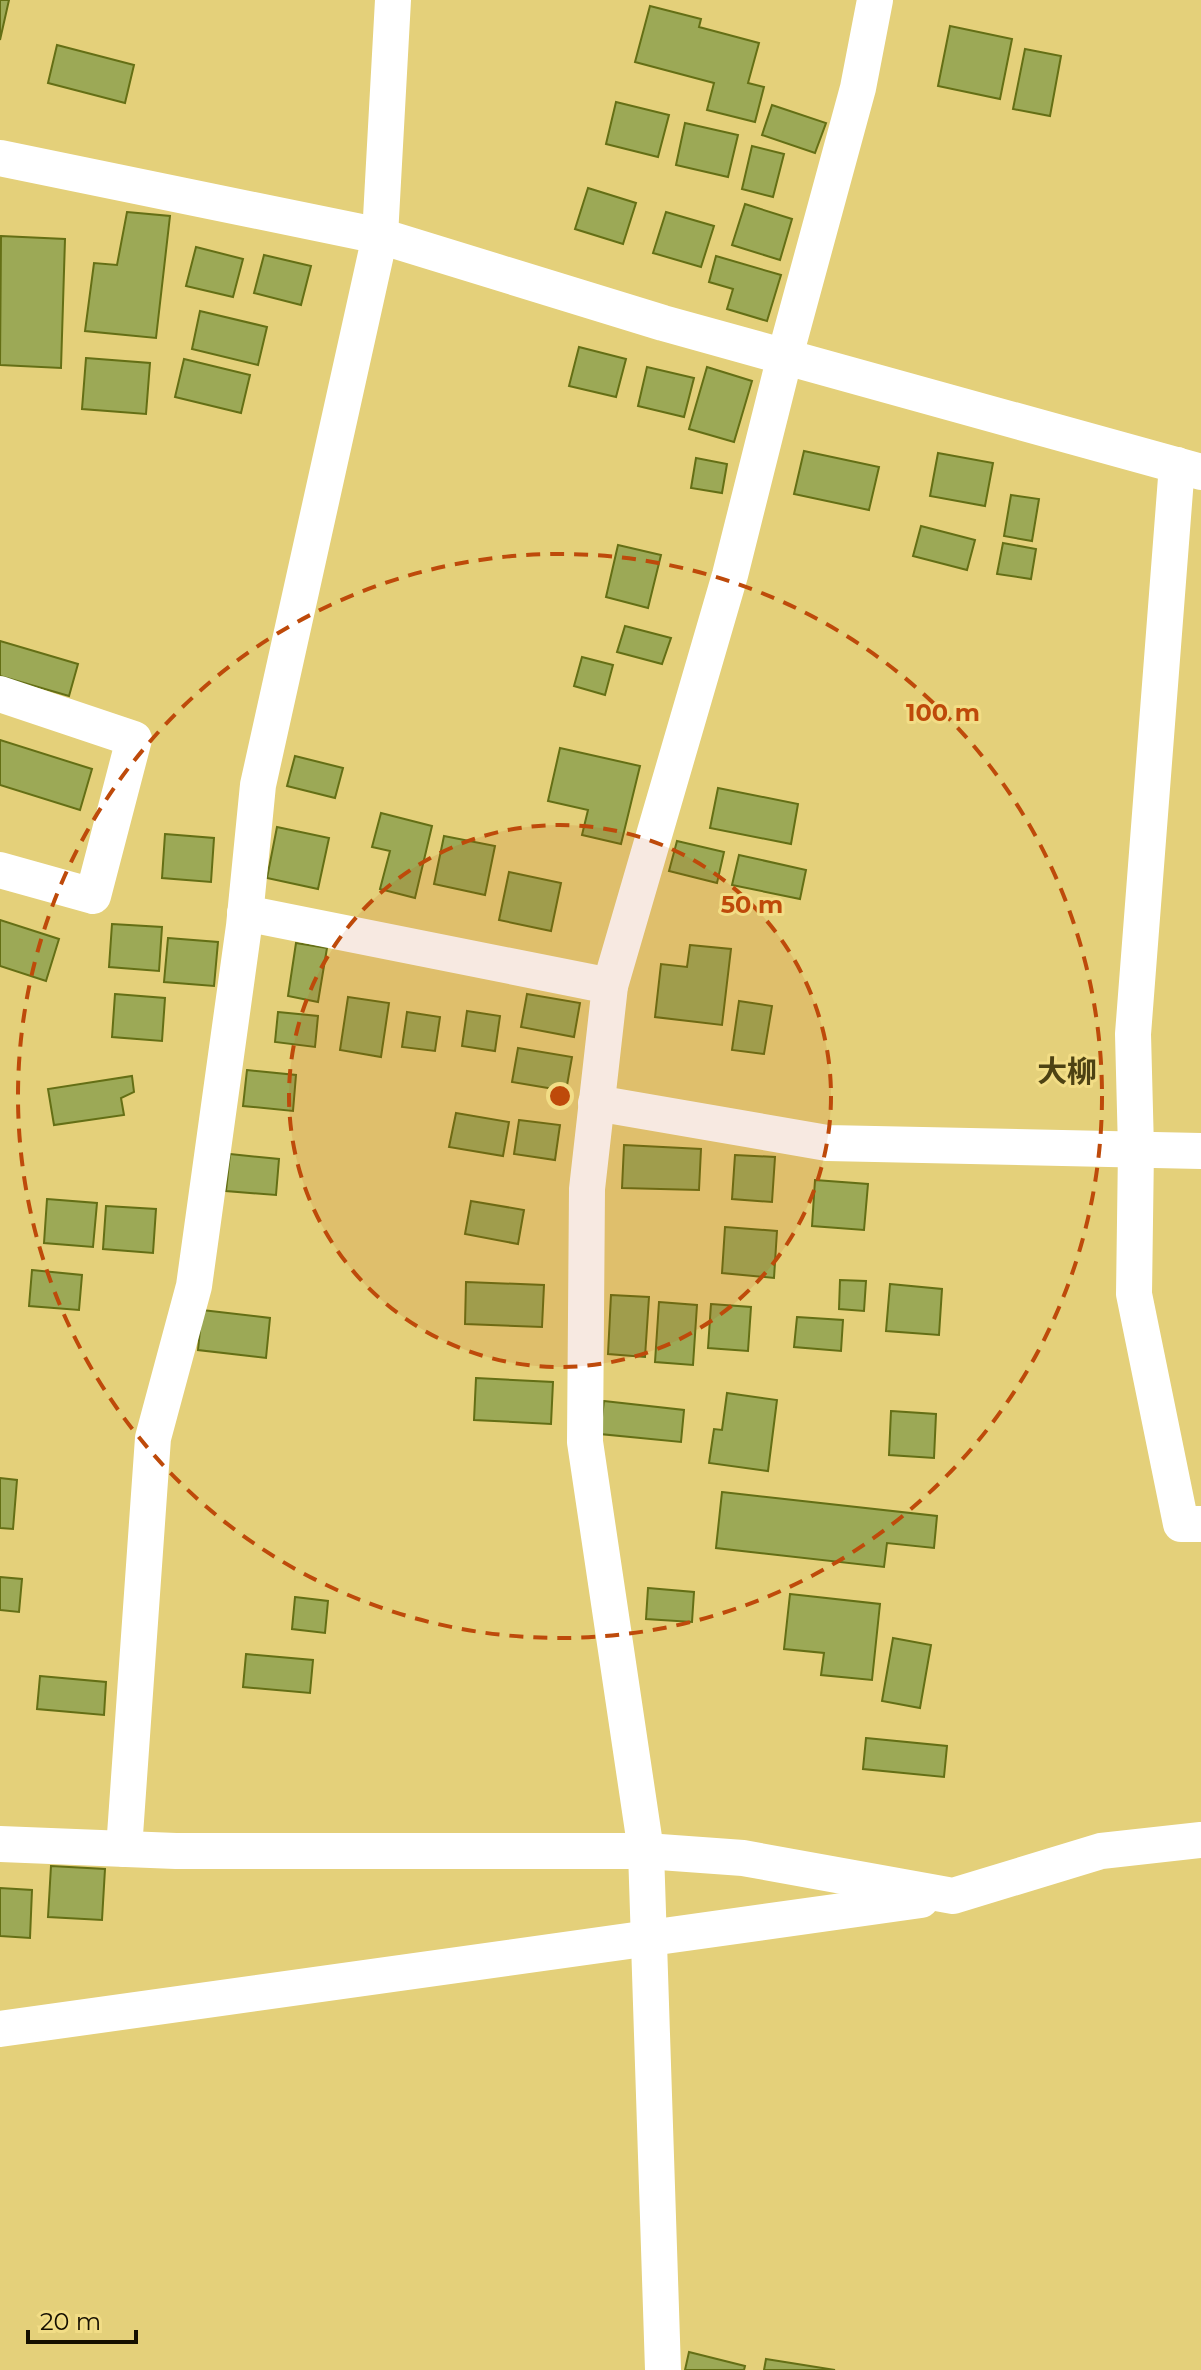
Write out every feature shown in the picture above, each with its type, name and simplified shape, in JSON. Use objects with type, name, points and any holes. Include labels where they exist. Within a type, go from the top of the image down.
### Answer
[{"type":"street","points":[[124,1849],[153,1438],[194,1286],[245,913],[258,785],[380,236],[393,0]]},
{"type":"street","points":[[663,2370],[646,1851],[585,1442],[587,1189],[610,986],[730,575],[785,356],[858,88],[875,0]]},
{"type":"street","points":[[0,158],[380,236],[663,323],[1189,468],[1133,1034],[1136,1149],[1134,1294],[1181,1524],[1201,1524]]},
{"type":"street","points":[[0,694],[134,739],[93,896],[0,870]]},
{"type":"street","points":[[245,913],[610,986]]},
{"type":"street","points":[[596,1103],[827,1143],[1201,1151]]},
{"type":"street","points":[[0,2029],[953,1896],[1101,1851],[1201,1840]]},
{"type":"street","points":[[0,1844],[124,1849],[646,1851],[743,1858],[953,1896]]},
{"type":"building","points":[[0,0],[9,0],[0,40]]},
{"type":"building","points":[[650,6],[701,19],[699,27],[759,43],[748,83],[764,87],[755,122],[707,110],[714,83],[635,62]]},
{"type":"building","points":[[950,26],[1012,39],[1000,99],[938,86]]},
{"type":"building","points":[[57,45],[134,65],[125,103],[48,83]]},
{"type":"building","points":[[1025,49],[1061,56],[1050,116],[1013,109]]},
{"type":"building","points":[[616,102],[669,115],[658,157],[606,144]]},
{"type":"building","points":[[772,105],[826,123],[815,153],[762,135]]},
{"type":"building","points":[[685,123],[738,135],[728,177],[676,165]]},
{"type":"building","points":[[752,146],[784,154],[773,197],[742,189]]},
{"type":"building","points":[[588,188],[636,203],[623,244],[575,229]]},
{"type":"building","points":[[745,204],[792,219],[780,260],[732,245]]},
{"type":"building","points":[[127,212],[170,216],[156,338],[85,331],[94,263],[117,265]]},
{"type":"building","points":[[666,212],[714,226],[701,267],[653,253]]},
{"type":"building","points":[[1,236],[65,239],[61,368],[0,365]]},
{"type":"building","points":[[196,247],[243,259],[233,297],[186,286]]},
{"type":"building","points":[[264,255],[311,266],[301,305],[254,293]]},
{"type":"building","points":[[716,256],[781,275],[767,321],[727,309],[733,289],[709,282]]},
{"type":"building","points":[[200,311],[267,327],[258,365],[192,349]]},
{"type":"building","points":[[579,347],[626,359],[616,397],[569,386]]},
{"type":"building","points":[[86,358],[150,363],[146,414],[82,409]]},
{"type":"building","points":[[184,359],[250,375],[241,413],[175,397]]},
{"type":"building","points":[[647,367],[694,378],[684,417],[638,406]]},
{"type":"building","points":[[707,367],[752,381],[734,442],[689,429]]},
{"type":"building","points":[[804,451],[879,467],[869,510],[794,494]]},
{"type":"building","points":[[938,453],[993,463],[985,506],[930,496]]},
{"type":"building","points":[[696,458],[727,464],[722,493],[691,488]]},
{"type":"building","points":[[1011,495],[1039,499],[1032,541],[1004,536]]},
{"type":"building","points":[[921,526],[975,540],[967,570],[913,556]]},
{"type":"building","points":[[1003,543],[1036,549],[1031,579],[997,574]]},
{"type":"building","points":[[618,545],[661,555],[648,608],[606,597]]},
{"type":"building","points":[[625,626],[671,638],[662,664],[617,652]]},
{"type":"building","points":[[0,641],[78,664],[69,696],[0,676]]},
{"type":"building","points":[[582,657],[613,665],[605,695],[574,686]]},
{"type":"building","points":[[0,740],[92,769],[80,810],[0,785]]},
{"type":"building","points":[[560,748],[640,766],[621,844],[582,835],[588,810],[548,801]]},
{"type":"building","points":[[295,756],[343,768],[335,798],[287,786]]},
{"type":"building","points":[[718,788],[798,804],[791,844],[710,828]]},
{"type":"building","points":[[381,813],[432,826],[415,898],[380,889],[390,851],[372,847]]},
{"type":"building","points":[[277,827],[329,838],[318,889],[267,878]]},
{"type":"building","points":[[165,834],[214,838],[211,882],[162,878]]},
{"type":"building","points":[[444,836],[495,846],[485,895],[434,884]]},
{"type":"building","points":[[677,841],[724,852],[717,883],[669,871]]},
{"type":"building","points":[[739,855],[806,870],[800,899],[732,885]]},
{"type":"building","points":[[509,872],[561,883],[551,931],[499,920]]},
{"type":"building","points":[[0,920],[59,939],[46,981],[0,966]]},
{"type":"building","points":[[112,924],[162,927],[159,971],[109,967]]},
{"type":"building","points":[[168,938],[218,942],[214,986],[164,982]]},
{"type":"building","points":[[296,943],[327,948],[318,1002],[288,996]]},
{"type":"building","points":[[690,945],[731,949],[722,1025],[655,1017],[661,964],[687,967]]},
{"type":"building","points":[[115,994],[165,998],[162,1041],[112,1037]]},
{"type":"building","points":[[527,994],[580,1003],[574,1037],[521,1027]]},
{"type":"building","points":[[348,997],[389,1003],[381,1057],[340,1050]]},
{"type":"building","points":[[739,1001],[772,1006],[764,1054],[732,1050]]},
{"type":"building","points":[[467,1011],[500,1016],[495,1051],[462,1046]]},
{"type":"building","points":[[278,1012],[318,1016],[315,1047],[275,1042]]},
{"type":"building","points":[[407,1012],[440,1017],[435,1051],[402,1047]]},
{"type":"building","points":[[518,1048],[572,1057],[566,1091],[512,1082]]},
{"type":"building","points":[[247,1070],[296,1075],[293,1111],[243,1106]]},
{"type":"building","points":[[132,1076],[134,1092],[121,1098],[124,1115],[54,1125],[48,1089]]},
{"type":"building","points":[[456,1113],[509,1122],[503,1156],[449,1147]]},
{"type":"building","points":[[519,1120],[560,1125],[555,1160],[514,1154]]},
{"type":"building","points":[[624,1145],[701,1149],[699,1190],[622,1188]]},
{"type":"building","points":[[230,1154],[279,1159],[276,1195],[226,1191]]},
{"type":"building","points":[[735,1155],[775,1157],[772,1202],[732,1199]]},
{"type":"building","points":[[815,1180],[868,1184],[864,1230],[812,1226]]},
{"type":"building","points":[[47,1199],[97,1203],[93,1247],[44,1243]]},
{"type":"building","points":[[471,1201],[524,1210],[518,1244],[465,1234]]},
{"type":"building","points":[[106,1206],[156,1209],[153,1253],[103,1249]]},
{"type":"building","points":[[725,1227],[777,1231],[774,1278],[722,1273]]},
{"type":"building","points":[[32,1270],[82,1275],[79,1310],[29,1306]]},
{"type":"building","points":[[840,1280],[866,1281],[864,1311],[839,1309]]},
{"type":"building","points":[[466,1282],[544,1285],[542,1327],[465,1324]]},
{"type":"building","points":[[890,1284],[942,1289],[939,1335],[886,1331]]},
{"type":"building","points":[[611,1295],[649,1297],[645,1357],[608,1354]]},
{"type":"building","points":[[659,1302],[697,1305],[693,1365],[655,1362]]},
{"type":"building","points":[[711,1304],[751,1307],[748,1351],[708,1348]]},
{"type":"building","points":[[202,1310],[270,1318],[266,1358],[198,1350]]},
{"type":"building","points":[[797,1317],[843,1320],[841,1351],[794,1347]]},
{"type":"building","points":[[476,1378],[553,1382],[551,1424],[474,1420]]},
{"type":"building","points":[[727,1393],[777,1400],[768,1471],[709,1463],[714,1429],[722,1430]]},
{"type":"building","points":[[604,1401],[684,1410],[681,1442],[600,1434]]},
{"type":"building","points":[[891,1411],[936,1414],[934,1458],[889,1455]]},
{"type":"building","points":[[0,1478],[17,1480],[13,1529],[0,1528]]},
{"type":"building","points":[[722,1492],[937,1516],[934,1548],[887,1543],[884,1567],[716,1548]]},
{"type":"building","points":[[0,1577],[22,1579],[19,1612],[0,1610]]},
{"type":"building","points":[[648,1588],[694,1592],[692,1622],[646,1619]]},
{"type":"building","points":[[790,1594],[880,1604],[872,1680],[821,1675],[824,1653],[784,1649]]},
{"type":"building","points":[[295,1597],[328,1601],[325,1633],[292,1629]]},
{"type":"building","points":[[893,1638],[931,1645],[920,1708],[882,1701]]},
{"type":"building","points":[[246,1654],[313,1660],[310,1693],[243,1687]]},
{"type":"building","points":[[40,1676],[106,1682],[104,1715],[37,1709]]},
{"type":"building","points":[[866,1738],[947,1746],[944,1777],[863,1769]]},
{"type":"building","points":[[51,1866],[105,1869],[102,1920],[48,1917]]},
{"type":"building","points":[[0,1888],[32,1890],[30,1938],[0,1936]]},
{"type":"building","points":[[689,2352],[745,2366],[744,2370],[685,2370]]},
{"type":"building","points":[[766,2359],[835,2370],[764,2370]]},
{"type":"district","name":"大柳","points":[[1067,1071]]}]
